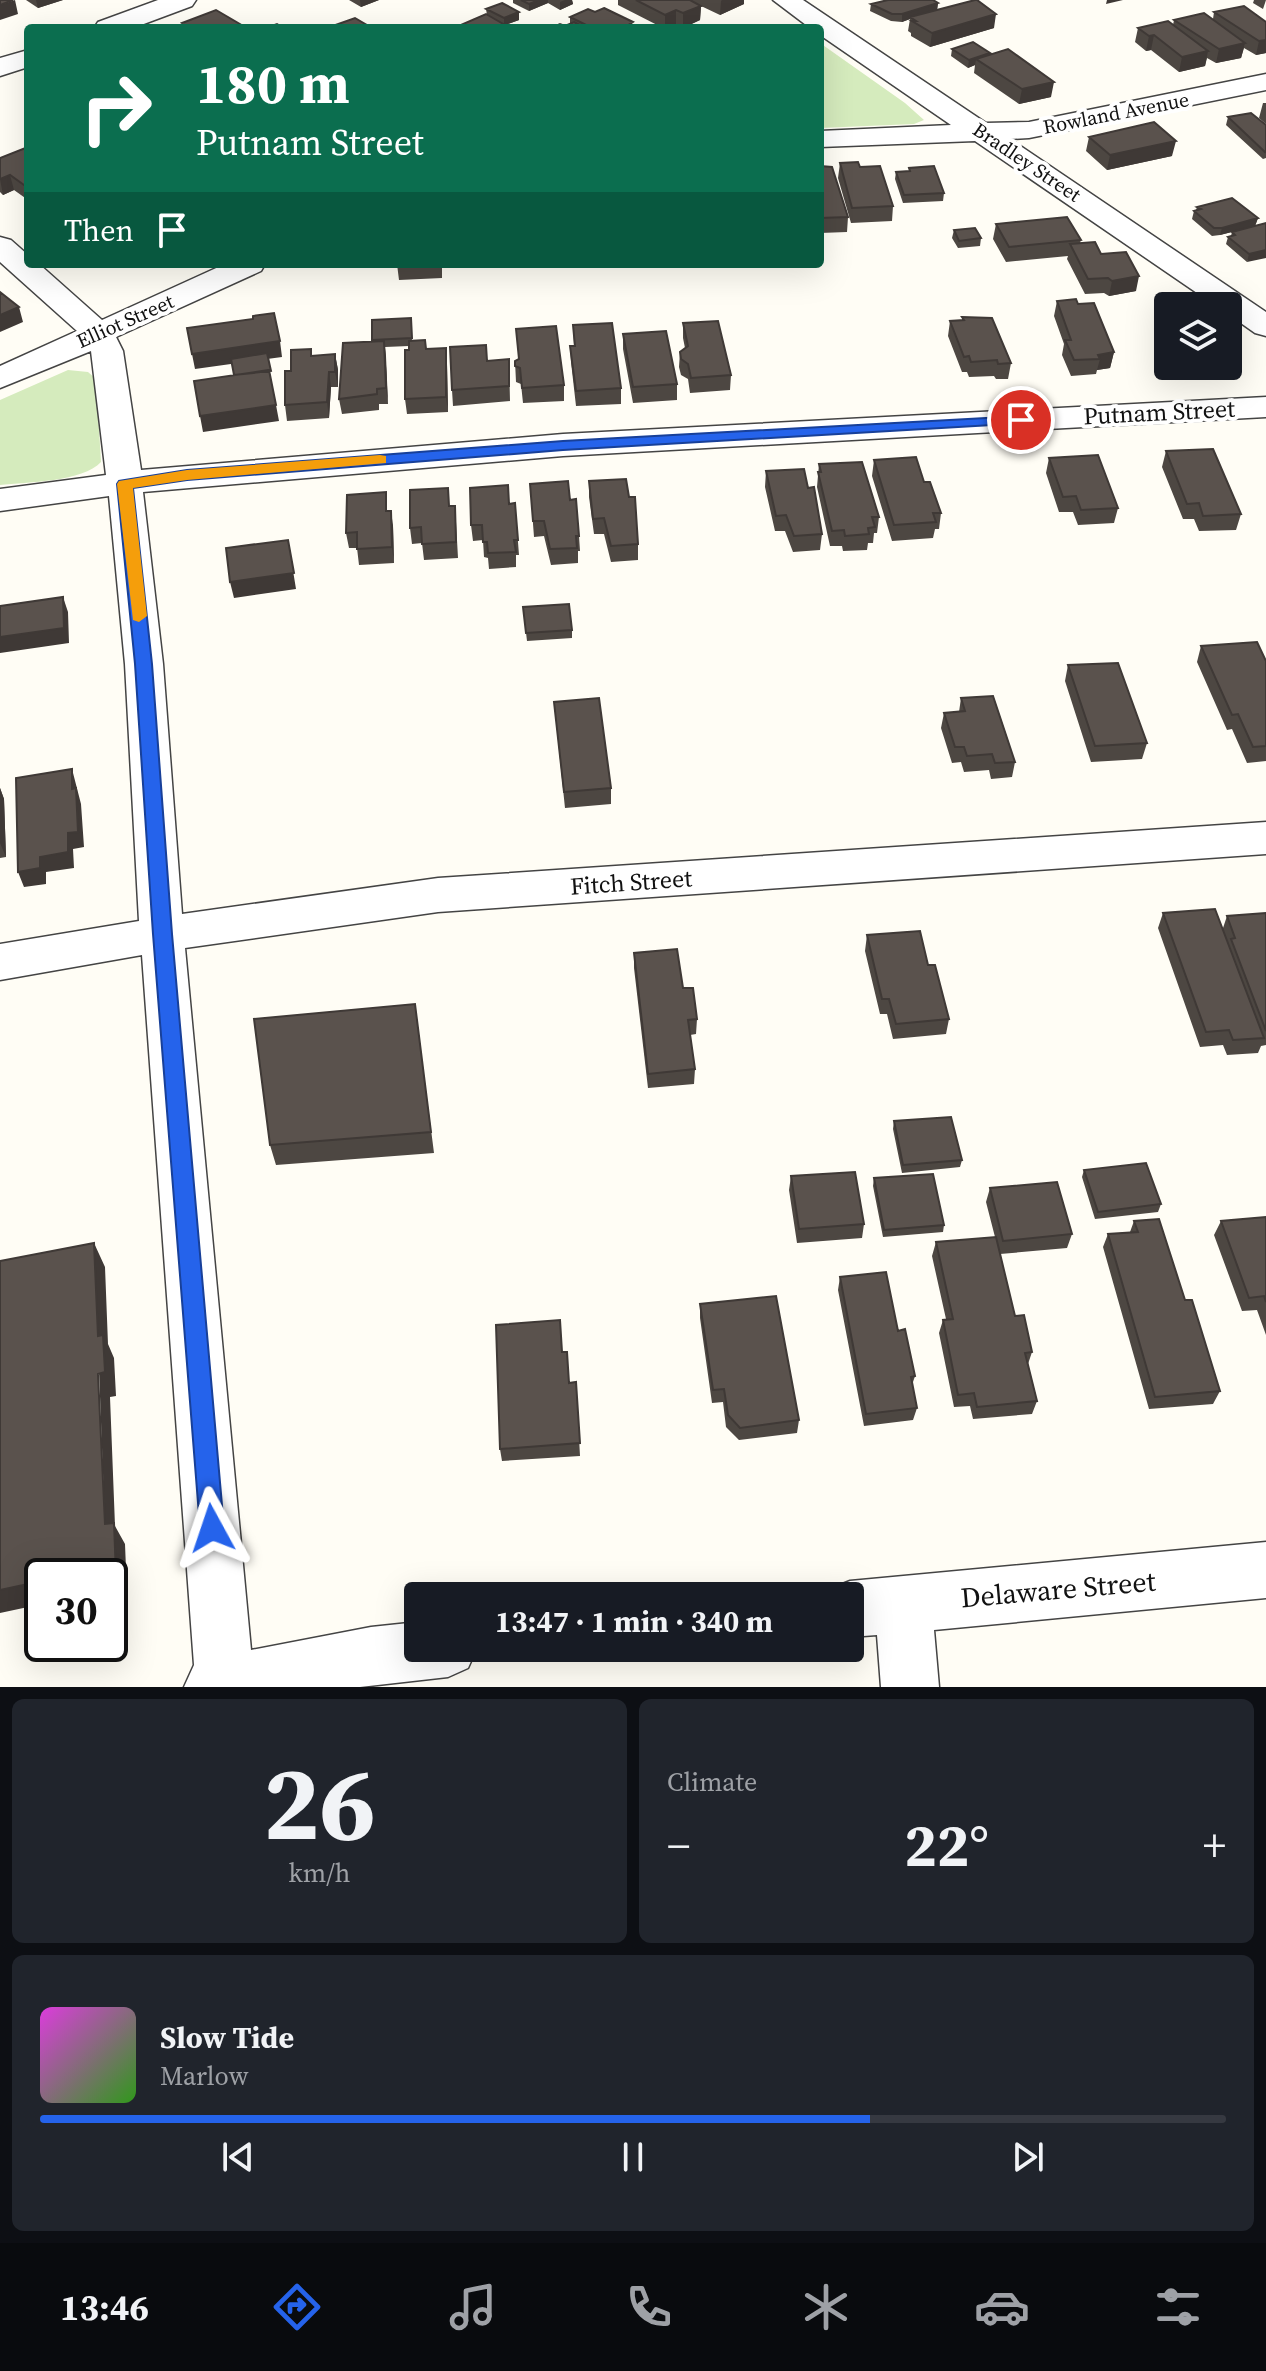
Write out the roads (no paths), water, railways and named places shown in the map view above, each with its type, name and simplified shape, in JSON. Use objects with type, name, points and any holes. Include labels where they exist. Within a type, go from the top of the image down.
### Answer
[{"type":"street","points":[[119,24],[183,0]]},
{"type":"street","name":"Bradley Street","points":[[789,13],[807,24]]},
{"type":"street","name":"Bradley Street","points":[[824,35],[981,132],[1266,326]]},
{"type":"street","points":[[0,68],[24,59]]},
{"type":"street","name":"Rowland Avenue","points":[[824,139],[1029,130],[1266,82]]},
{"type":"street","points":[[0,246],[24,267]]},
{"type":"street","points":[[25,268],[98,333],[107,351],[144,664],[219,1686],[371,1656],[404,1653]]},
{"type":"street","name":"Elliot Street","points":[[0,378],[241,268]]},
{"type":"street","name":"Putnam Street","points":[[0,500],[187,475],[563,445],[1266,407]]},
{"type":"street","name":"Fitch Street","points":[[0,962],[162,934],[438,895],[1266,838]]},
{"type":"street","name":"Delaware Street","points":[[876,1606],[1266,1570]]},
{"type":"street","points":[[876,1606],[910,1687]]}]
